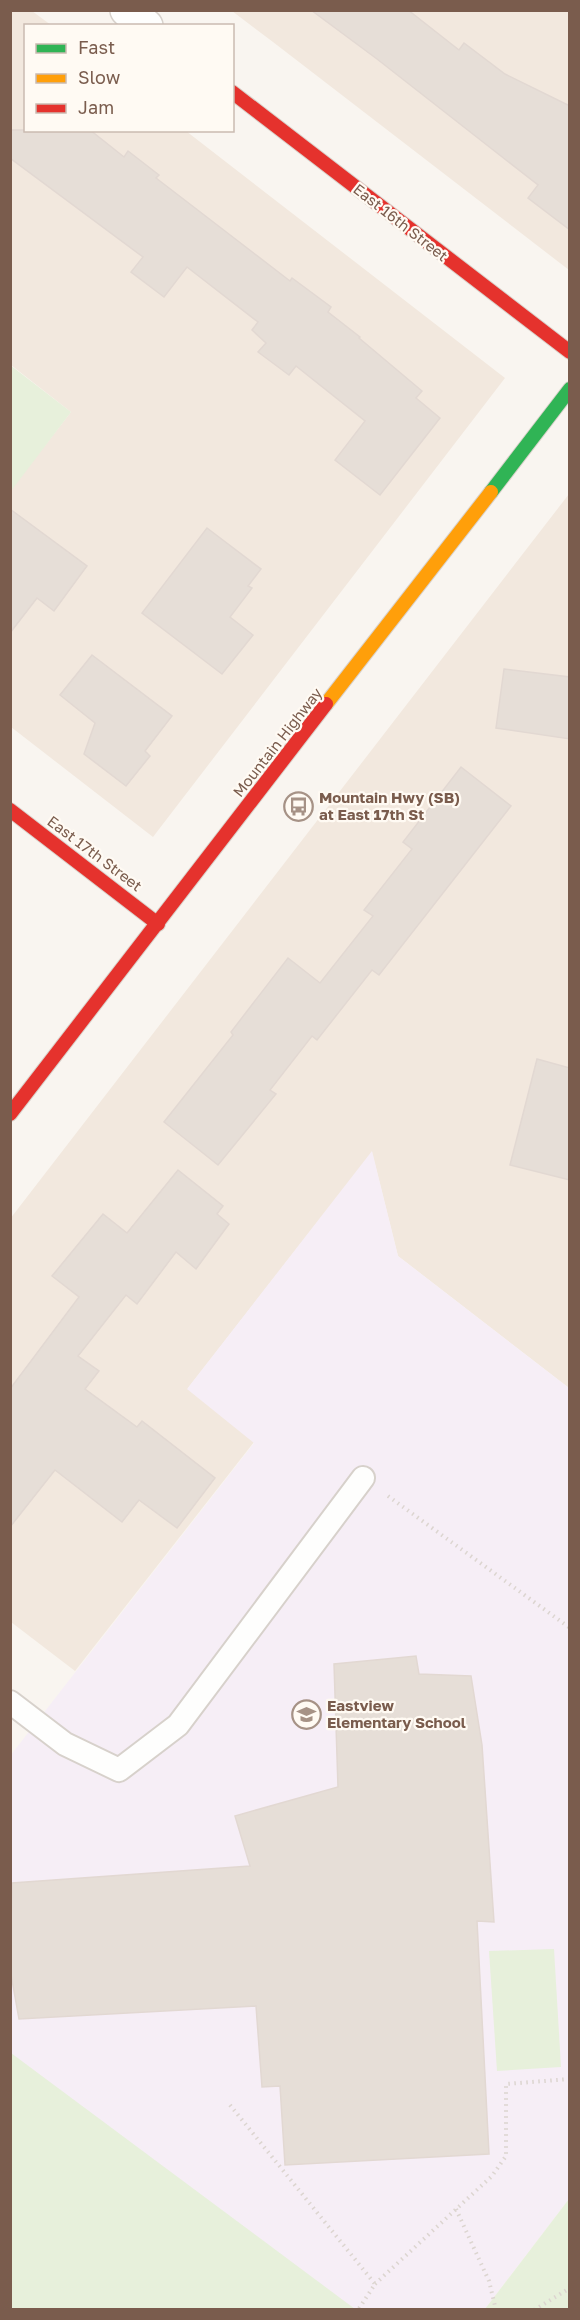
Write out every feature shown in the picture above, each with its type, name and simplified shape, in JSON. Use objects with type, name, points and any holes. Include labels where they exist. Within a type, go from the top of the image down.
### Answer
[{"type":"main road","name":"East 16th Street","points":[[234,94],[570,352]]},
{"type":"main road","name":"Mountain Highway","points":[[10,1114],[570,389]]},
{"type":"main road","name":"East 17th Street","points":[[10,810],[158,924]]},
{"type":"street","points":[[127,10],[144,24]]},
{"type":"lane","points":[[10,1702],[65,1744],[119,1770],[178,1725],[363,1478]]},
{"type":"path","points":[[363,1478],[570,1628]]},
{"type":"path","points":[[358,2310],[375,2284],[492,2176],[506,2156],[506,2084],[570,2079]]},
{"type":"path","points":[[230,2105],[375,2284]]},
{"type":"path","points":[[456,2209],[489,2281],[496,2310]]},
{"type":"path","points":[[534,2310],[570,2288]]},
{"type":"shaded area","points":[[11,11],[32,11],[50,24],[24,24],[24,132],[187,132],[505,378],[153,837],[11,727],[10,491],[71,412],[11,365]]},
{"type":"shaded area","points":[[232,11],[569,11],[569,270],[273,42]]},
{"type":"shaded area","points":[[569,494],[569,1388],[398,1256],[372,1152],[188,1388],[254,1442],[75,1671],[11,1622],[10,1219]]},
{"type":"shaded area","name":"Eastview Elementary School","points":[[372,1151],[398,1256],[569,1388],[569,2199],[485,2309],[11,2309],[10,1756],[254,1443],[187,1389]]},
{"type":"green space","points":[[10,365],[71,412],[11,491],[10,491]]},
{"type":"green space","points":[[554,1949],[561,2067],[497,2071],[489,1951]]},
{"type":"green space","points":[[11,2053],[355,2309],[11,2309]]},
{"type":"green space","points":[[569,2199],[569,2309],[485,2309]]},
{"type":"building","points":[[311,10],[408,10],[459,50],[464,43],[505,74],[570,106],[570,230],[528,198],[538,185]]},
{"type":"building","points":[[10,130],[93,132],[124,157],[128,151],[159,175],[156,178],[290,281],[292,278],[331,307],[328,312],[422,391],[416,398],[440,418],[380,495],[335,460],[365,421],[296,366],[289,375],[258,352],[266,343],[252,330],[258,322],[187,267],[164,297],[131,272],[143,257],[10,158]]},
{"type":"building","points":[[10,509],[87,566],[54,611],[37,598],[10,633]]},
{"type":"building","points":[[207,528],[261,569],[248,586],[252,588],[230,617],[253,635],[222,674],[142,613]]},
{"type":"building","points":[[92,655],[172,716],[145,751],[150,756],[126,786],[84,754],[95,723],[60,695]]},
{"type":"building","points":[[504,669],[570,677],[570,739],[496,728]]},
{"type":"building","points":[[461,767],[511,806],[379,975],[372,970],[317,1040],[312,1036],[270,1090],[276,1094],[218,1165],[164,1122],[233,1035],[231,1032],[288,958],[320,983],[373,916],[364,910],[412,849],[403,842]]},
{"type":"building","points":[[537,1059],[570,1068],[570,1180],[510,1165]]},
{"type":"building","points":[[178,1170],[223,1206],[217,1214],[229,1224],[196,1269],[176,1252],[137,1304],[126,1295],[78,1356],[99,1371],[85,1389],[137,1427],[142,1421],[215,1478],[177,1528],[139,1500],[122,1522],[55,1470],[10,1527],[10,1389],[79,1297],[52,1276],[103,1214],[127,1233]]},
{"type":"building","points":[[416,1656],[419,1674],[471,1676],[482,1745],[494,1922],[477,1921],[489,2154],[285,2165],[280,2086],[262,2087],[256,2006],[19,2019],[10,1969],[12,1883],[250,1866],[235,1816],[338,1787],[334,1664]]},
{"type":"traffic: fast","points":[[491,492],[570,389]]},
{"type":"traffic: slow","points":[[326,704],[491,492]]},
{"type":"traffic: jam","points":[[234,94],[570,352]]},
{"type":"traffic: jam","points":[[10,1114],[326,704]]},
{"type":"traffic: jam","points":[[10,810],[158,924]]},
{"type":"place","name":"Mountain Hwy (SB) at East 17th St","points":[[298,806]]},
{"type":"place","name":"Eastview Elementary School","points":[[306,1714]]}]
